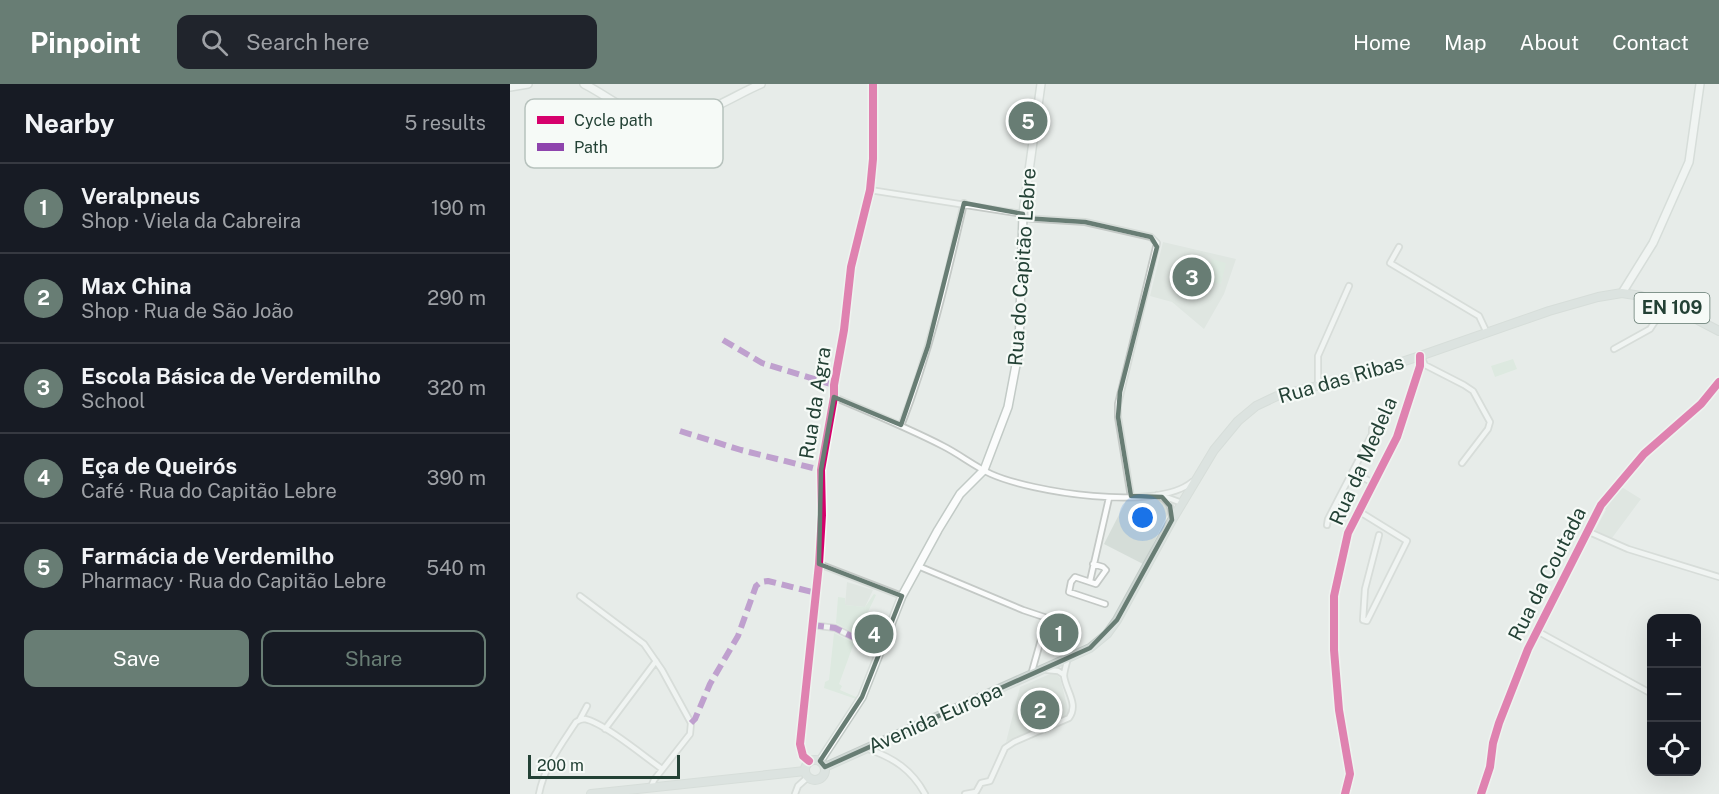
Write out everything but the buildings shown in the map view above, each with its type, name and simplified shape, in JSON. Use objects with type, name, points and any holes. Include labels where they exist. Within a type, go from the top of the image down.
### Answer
[{"type":"main road","points":[[510,87],[528,84]]},
{"type":"main road","points":[[584,84],[612,99]]},
{"type":"main road","name":"Rua do Capitão Lebre","points":[[822,764],[862,697],[902,596],[918,566],[960,494],[984,470],[1008,407],[1020,349],[1023,216],[1041,84]]},
{"type":"main road","points":[[1622,293],[1653,243],[1689,162],[1700,84]]},
{"type":"main road","points":[[723,100],[755,85]]},
{"type":"main road","name":"EN 109","points":[[1622,293],[1641,296],[1665,305],[1719,331]]},
{"type":"main road","name":"Rua das Ribas","points":[[1198,477],[1215,450],[1238,421],[1256,406],[1277,396],[1420,357],[1564,306],[1622,293]]},
{"type":"main road","name":"Avenida Europa","points":[[809,761],[822,764],[868,749],[1090,648],[1107,634],[1117,620],[1198,477]]},
{"type":"main road","points":[[807,774],[806,765],[809,761]]},
{"type":"main road","name":"Avenida Europa","points":[[591,794],[807,774],[814,780],[824,774],[822,764]]},
{"type":"street","name":"Rua da Agra","points":[[809,761],[801,752],[800,744],[819,564],[822,515],[821,470],[844,330],[851,267],[870,190],[873,159],[873,84]]},
{"type":"street","points":[[870,190],[964,203],[1023,216],[1105,226],[1151,237],[1157,243],[1118,404],[1131,497]]},
{"type":"street","points":[[901,426],[928,346],[964,203]]},
{"type":"street","points":[[1399,247],[1390,263],[1479,316],[1487,333]]},
{"type":"street","points":[[1318,385],[1318,356],[1349,286]]},
{"type":"street","points":[[1614,349],[1650,329],[1665,305]]},
{"type":"street","points":[[1420,357],[1425,365],[1473,391],[1490,422],[1488,429],[1462,463]]},
{"type":"street","name":"Rua da Medela","points":[[1345,794],[1350,774],[1339,710],[1334,650],[1334,596],[1348,533],[1396,436],[1420,366],[1420,357]]},
{"type":"street","name":"Rua da Coutada","points":[[1480,794],[1490,767],[1492,743],[1528,649],[1601,505],[1644,454],[1701,404],[1719,382]]},
{"type":"street","points":[[834,397],[965,457],[991,474],[1035,487],[1109,498],[1131,497],[1172,492],[1187,486],[1198,477]]},
{"type":"street","points":[[1327,525],[1372,434],[1372,429]]},
{"type":"street","points":[[1353,472],[1373,483]]},
{"type":"street","points":[[1172,492],[1182,503]]},
{"type":"street","points":[[1157,495],[1182,503]]},
{"type":"street","points":[[1157,495],[1168,502],[1172,510],[1172,520]]},
{"type":"street","points":[[1090,581],[1109,498]]},
{"type":"street","points":[[1360,512],[1407,541],[1367,621],[1364,620],[1365,589],[1379,535]]},
{"type":"street","points":[[1587,531],[1628,549],[1719,577]]},
{"type":"street","points":[[819,564],[902,596]]},
{"type":"street","points":[[1094,564],[1106,570],[1096,584],[1075,577],[1071,582],[1069,592],[1105,604]]},
{"type":"street","points":[[918,566],[1047,618],[1031,675]]},
{"type":"street","points":[[580,596],[644,644],[656,661],[692,728],[651,787]]},
{"type":"street","points":[[1364,600],[1370,603],[1377,602]]},
{"type":"street","points":[[813,625],[835,628],[871,646]]},
{"type":"street","points":[[1537,631],[1647,691]]},
{"type":"street","points":[[965,794],[975,792],[981,783],[990,780],[1005,748],[1069,718],[1072,713],[1072,701],[1064,675],[1068,657]]},
{"type":"street","points":[[605,729],[656,661]]},
{"type":"street","points":[[1041,670],[1052,670],[1064,675]]},
{"type":"street","points":[[539,794],[542,780],[552,759],[587,706]]},
{"type":"street","points":[[580,719],[585,719],[605,729],[662,769]]},
{"type":"street","points":[[868,749],[884,754],[908,770],[925,794]]},
{"type":"street","points":[[795,794],[807,774]]},
{"type":"highlighted area","points":[[964,203],[1023,214],[1023,218],[1085,222],[1151,237],[1157,247],[1120,392],[1118,417],[1131,496],[1162,497],[1170,506],[1172,520],[1117,620],[1090,648],[825,767],[820,761],[862,697],[902,596],[819,564],[821,470],[834,397],[901,425],[928,346]]},
{"type":"shaded area","points":[[1163,242],[1236,259],[1224,294],[1204,329],[1172,302],[1150,296]]},
{"type":"shaded area","points":[[1620,486],[1641,499],[1612,538],[1595,530],[1606,510],[1603,507]]},
{"type":"shaded area","points":[[1159,499],[1169,508],[1169,512],[1143,564],[1104,544],[1126,501]]},
{"type":"shaded area","points":[[847,582],[873,590],[865,607],[845,605]]},
{"type":"shaded area","points":[[1050,674],[1056,674],[1060,678],[1069,713],[1006,742],[1020,687]]},
{"type":"green space","points":[[1212,259],[1226,263],[1221,284],[1206,281]]},
{"type":"green space","points":[[1513,359],[1517,369],[1495,377],[1491,366]]},
{"type":"green space","points":[[874,594],[876,595],[857,635],[836,623],[838,597],[845,598],[845,605],[865,607]]},
{"type":"green space","points":[[834,633],[854,643],[839,684],[842,686],[840,690],[856,699],[824,688],[825,682],[829,680]]},
{"type":"marked path","points":[[723,340],[762,363],[834,385]]},
{"type":"marked path","points":[[680,431],[741,450],[821,470]]},
{"type":"marked path","points":[[691,723],[695,719],[710,684],[738,636],[756,586],[768,581],[816,593]]},
{"type":"marked path","points":[[812,625],[835,628],[871,646]]},
{"type":"cycle path","points":[[809,761],[803,756],[800,744],[819,564],[822,515],[821,470],[844,330],[851,267],[870,190],[873,159],[873,84]]},
{"type":"cycle path","points":[[1345,794],[1350,774],[1339,710],[1334,650],[1334,596],[1348,533],[1397,437],[1420,366],[1420,356]]},
{"type":"cycle path","points":[[1481,794],[1490,767],[1493,743],[1499,723],[1528,649],[1601,505],[1644,454],[1701,404],[1719,382]]},
{"type":"place","name":"Farmácia de Verdemilho","points":[[1028,121]]},
{"type":"place","name":"Escola Básica de Verdemilho","points":[[1192,277]]},
{"type":"place","name":"Veralpneus","points":[[1059,633]]},
{"type":"place","name":"Eça de Queirós","points":[[874,634]]},
{"type":"place","name":"Max China","points":[[1040,710]]}]
